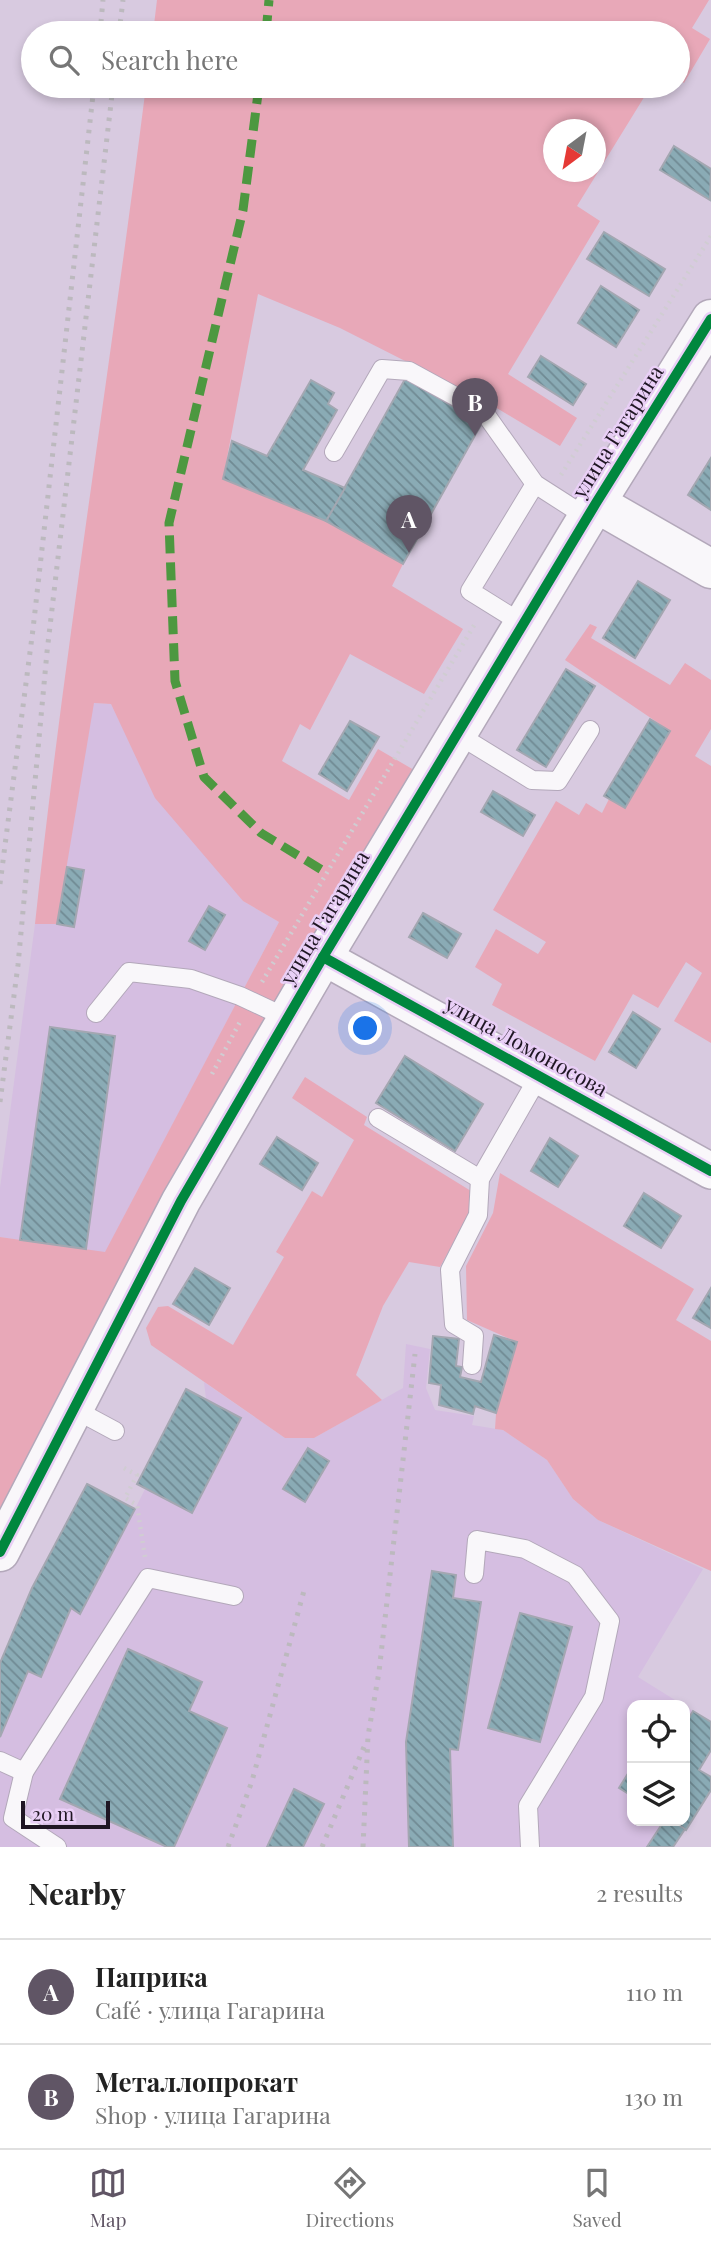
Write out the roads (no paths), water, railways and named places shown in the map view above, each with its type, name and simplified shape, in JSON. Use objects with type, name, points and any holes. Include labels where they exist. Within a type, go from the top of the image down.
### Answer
[{"type":"street","name":"улица Гагарина","points":[[0,1552],[181,1201],[323,957],[523,624],[711,319]]},
{"type":"street","points":[[592,510],[711,569]]},
{"type":"street","name":"улица Ломоносова","points":[[323,957],[711,1171]]},
{"type":"lane","points":[[334,452],[382,369],[409,371],[484,412],[535,484],[592,510]]},
{"type":"lane","points":[[523,624],[470,591],[535,484]]},
{"type":"lane","points":[[457,734],[532,780],[558,781],[590,730]]},
{"type":"lane","points":[[96,1013],[129,972],[191,979],[240,996],[288,1018]]},
{"type":"lane","points":[[472,1365],[474,1336],[454,1324],[450,1270],[478,1215],[480,1179],[539,1076]]},
{"type":"lane","points":[[378,1118],[480,1179]]},
{"type":"lane","points":[[74,1409],[115,1431]]},
{"type":"lane","points":[[474,1574],[477,1540],[525,1549],[575,1575],[610,1621],[594,1697],[528,1806],[530,1847]]},
{"type":"lane","points":[[57,1847],[13,1818],[24,1772],[148,1578],[234,1597]]},
{"type":"lane","points":[[0,1761],[24,1772]]},
{"type":"railway","points":[[101,21],[103,0]]},
{"type":"railway","points":[[120,21],[123,0]]},
{"type":"railway","points":[[0,884],[33,629],[93,98]]},
{"type":"railway","points":[[0,1102],[18,965],[47,652],[112,98]]},
{"type":"railway","points":[[363,1847],[368,1736],[379,1672],[415,1354]]},
{"type":"railway","points":[[228,1847],[252,1781],[305,1587]]},
{"type":"railway","points":[[322,1847],[364,1747]]},
{"type":"place","name":"Металлопрокат","points":[[475,436]]},
{"type":"place","name":"Паприка","points":[[409,553]]}]
